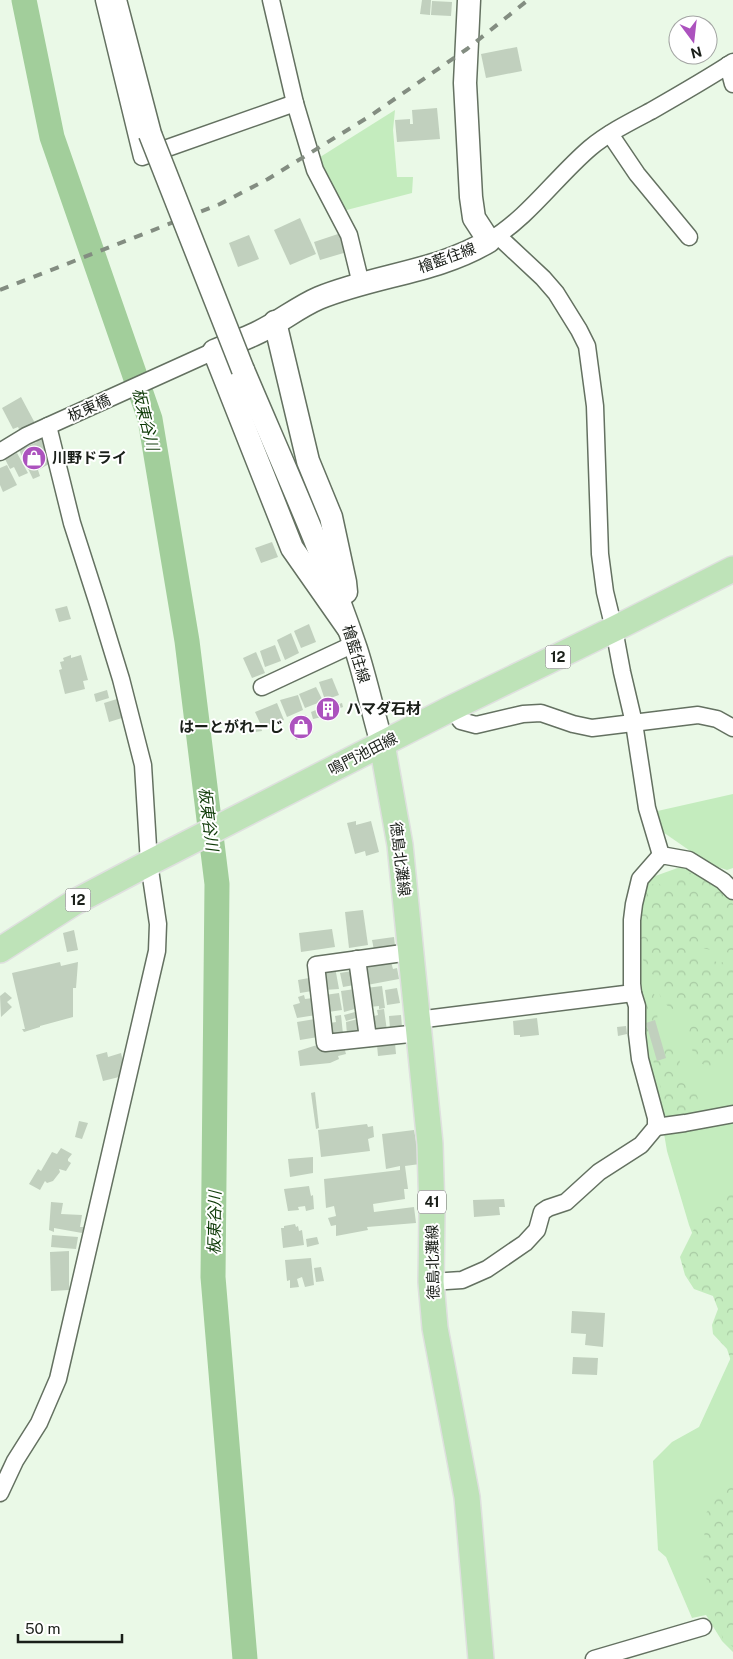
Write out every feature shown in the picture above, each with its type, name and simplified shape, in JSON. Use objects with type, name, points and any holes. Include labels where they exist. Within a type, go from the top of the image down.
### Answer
[{"type":"main road","name":"檜藍住線","points":[[115,0],[150,134],[243,370],[315,539],[351,636],[382,744]]},
{"type":"main road","name":"檜藍住線","points":[[208,354],[260,332],[318,298],[361,284],[441,263],[471,252],[493,239],[474,218],[470,196],[466,83],[469,0]]},
{"type":"main road","points":[[275,322],[308,461],[331,517],[345,582],[351,636]]},
{"type":"main road","points":[[208,354],[292,548],[351,636]]},
{"type":"main road","name":"鳴門池田線","points":[[0,950],[75,902],[155,860],[452,708],[733,569]]},
{"type":"main road","name":"徳島北灘線","points":[[382,744],[400,845],[430,1144],[432,1282],[435,1328],[467,1497],[481,1659]]},
{"type":"street","points":[[104,0],[142,157],[295,103]]},
{"type":"street","points":[[271,0],[295,103],[315,170],[349,235],[361,284]]},
{"type":"street","points":[[661,855],[647,808],[634,723],[605,592],[600,554],[595,406],[587,346],[580,330],[556,293],[543,278],[493,239],[523,216],[570,166],[590,148],[610,134],[730,63],[733,84]]},
{"type":"street","points":[[610,134],[638,174],[689,237]]},
{"type":"street","name":"板東橋","points":[[0,452],[26,436],[208,354]]},
{"type":"street","points":[[0,1493],[15,1461],[39,1423],[58,1379],[157,951],[158,924],[155,860],[143,765],[121,679],[72,523],[53,424]]},
{"type":"street","points":[[262,687],[351,636]]},
{"type":"street","points":[[452,708],[461,721],[476,725],[523,714],[541,713],[572,724],[592,728],[698,715],[717,719],[733,728]]},
{"type":"street","points":[[661,855],[690,860],[726,875],[733,890]]},
{"type":"street","points":[[432,1282],[462,1280],[487,1269],[525,1243],[536,1230],[542,1212],[566,1202],[605,1168],[641,1145],[656,1127],[656,1118],[640,1059],[637,1034],[637,1006],[633,993],[632,920],[640,879],[661,855]]},
{"type":"street","points":[[410,952],[316,965],[325,1043],[368,1038],[418,1027],[633,993]]},
{"type":"street","points":[[357,959],[368,1038]]},
{"type":"street","points":[[656,1127],[733,1114]]},
{"type":"street","points":[[598,1659],[703,1627]]},
{"type":"green space","points":[[395,110],[393,130],[397,177],[413,177],[412,193],[339,212],[317,159]]},
{"type":"green space","points":[[733,794],[733,868],[727,870],[709,864],[660,830],[653,812]]},
{"type":"green space","points":[[686,865],[723,890],[733,901],[733,1337],[689,1225],[667,1151],[661,1116],[645,1058],[637,978],[644,880]]},
{"type":"green space","points":[[684,873],[693,873],[722,892],[733,904],[733,956],[722,949],[701,948],[696,959],[707,958],[719,963],[733,962],[733,1055],[713,1067],[708,1067],[698,1060],[692,1049],[689,1037],[692,1026],[705,1010],[698,1009],[682,1012],[666,1004],[660,996],[658,980],[649,970],[639,948],[638,926],[643,890],[658,883],[664,888],[674,885],[676,877]]},
{"type":"green space","points":[[642,988],[651,989],[654,994],[657,1004],[660,1035],[677,1053],[680,1064],[679,1076],[691,1085],[697,1096],[698,1101],[692,1110],[681,1116],[669,1119],[646,1034],[646,1005]]},
{"type":"green space","points":[[733,1179],[733,1367],[727,1349],[713,1334],[712,1325],[718,1309],[713,1296],[694,1289],[685,1275],[680,1257],[696,1225]]},
{"type":"green space","points":[[733,1353],[733,1652],[722,1641],[706,1615],[692,1618],[666,1557],[658,1550],[653,1461],[672,1442],[699,1427]]},
{"type":"green space","points":[[733,1485],[733,1647],[723,1639],[709,1597],[703,1553],[706,1513],[725,1488]]},
{"type":"building","points":[[422,0],[431,0],[430,15],[420,14]]},
{"type":"building","points":[[432,1],[452,2],[451,16],[431,15]]},
{"type":"building","points":[[517,47],[522,71],[486,78],[481,54]]},
{"type":"building","points":[[437,108],[440,139],[397,142],[395,120],[410,119],[410,124],[413,124],[412,110]]},
{"type":"building","points":[[300,218],[316,254],[290,265],[274,230]]},
{"type":"building","points":[[341,233],[347,252],[320,260],[314,242]]},
{"type":"building","points":[[249,235],[259,259],[238,267],[229,243]]},
{"type":"building","points":[[21,397],[36,425],[21,433],[18,427],[13,429],[2,408]]},
{"type":"building","name":"川野ドライ","points":[[41,437],[46,451],[42,452],[49,464],[38,470],[40,476],[33,479],[19,450],[37,442],[37,439]]},
{"type":"building","points":[[17,453],[28,473],[19,477],[14,467],[10,469],[5,459]]},
{"type":"building","points":[[7,465],[17,485],[3,492],[0,485],[0,468]]},
{"type":"building","points":[[272,542],[278,557],[261,563],[255,548]]},
{"type":"building","points":[[67,606],[71,619],[59,622],[55,609]]},
{"type":"building","points":[[309,624],[316,642],[301,648],[294,631]]},
{"type":"building","points":[[291,633],[299,653],[285,660],[277,640]]},
{"type":"building","points":[[275,645],[281,661],[265,667],[260,651]]},
{"type":"building","points":[[256,652],[265,673],[252,678],[243,658]]},
{"type":"building","points":[[71,655],[71,658],[81,655],[88,680],[83,681],[85,689],[65,694],[59,670],[62,669],[60,662],[64,661],[63,658]]},
{"type":"building","points":[[332,678],[339,695],[325,700],[319,682]]},
{"type":"building","points":[[316,687],[323,701],[305,708],[299,694]]},
{"type":"building","points":[[107,690],[109,698],[96,702],[94,694]]},
{"type":"building","points":[[298,695],[303,710],[287,717],[280,700]]},
{"type":"building","points":[[117,699],[122,718],[109,722],[104,703]]},
{"type":"building","name":"ハマダ石材","points":[[338,701],[339,704],[342,703],[343,707],[333,711],[334,716],[323,720],[322,717],[313,719],[311,712]]},
{"type":"building","points":[[277,703],[284,720],[262,727],[255,712]]},
{"type":"building","name":"はーとがれーじ","points":[[306,715],[313,732],[296,740],[289,722]]},
{"type":"building","points":[[260,723],[262,731],[255,732],[254,725]]},
{"type":"building","points":[[356,821],[356,825],[371,821],[379,852],[366,856],[365,851],[355,854],[347,823]]},
{"type":"building","points":[[363,910],[368,945],[349,948],[345,912]]},
{"type":"building","points":[[332,929],[335,947],[301,952],[299,933]]},
{"type":"building","points":[[74,930],[78,950],[67,952],[63,933]]},
{"type":"building","points":[[394,937],[395,946],[374,950],[372,940]]},
{"type":"building","points":[[60,962],[61,966],[78,962],[76,988],[73,988],[73,1017],[24,1032],[22,1029],[25,1029],[12,973]]},
{"type":"building","points":[[391,962],[393,969],[397,968],[399,979],[367,985],[365,965]]},
{"type":"building","points":[[335,967],[339,989],[324,990],[323,973],[328,972],[327,969]]},
{"type":"building","points":[[352,971],[354,985],[343,987],[340,973]]},
{"type":"building","points":[[309,978],[312,991],[300,993],[298,980]]},
{"type":"building","points":[[382,986],[385,1008],[379,1009],[379,1006],[369,1007],[366,988]]},
{"type":"building","points":[[397,988],[400,1003],[387,1005],[385,990]]},
{"type":"building","points":[[355,989],[358,1008],[344,1012],[341,991]]},
{"type":"building","points":[[5,992],[12,998],[7,1002],[12,1007],[1,1017],[0,996]]},
{"type":"building","points":[[339,993],[342,1010],[328,1012],[325,995]]},
{"type":"building","points":[[304,995],[305,999],[313,998],[316,1015],[297,1018],[293,1005],[300,1003],[298,997]]},
{"type":"building","points":[[384,1009],[387,1031],[373,1032],[370,1017],[378,1015],[377,1010]]},
{"type":"building","points":[[355,1012],[356,1018],[346,1021],[344,1015]]},
{"type":"building","points":[[341,1015],[343,1034],[331,1035],[330,1023],[336,1022],[335,1016]]},
{"type":"building","points":[[401,1015],[402,1027],[390,1029],[389,1016]]},
{"type":"building","points":[[537,1018],[539,1035],[520,1037],[520,1035],[514,1035],[513,1021]]},
{"type":"building","points":[[315,1019],[318,1037],[300,1040],[297,1022]]},
{"type":"building","points":[[358,1019],[361,1032],[347,1035],[346,1022]]},
{"type":"building","points":[[655,1020],[666,1058],[657,1061],[646,1023]]},
{"type":"building","points":[[626,1026],[627,1034],[618,1036],[617,1027]]},
{"type":"building","points":[[395,1043],[396,1054],[378,1056],[377,1045]]},
{"type":"building","points":[[317,1045],[319,1051],[344,1047],[346,1054],[338,1056],[339,1059],[330,1063],[300,1066],[298,1051]]},
{"type":"building","points":[[107,1052],[108,1057],[121,1053],[124,1065],[121,1066],[124,1074],[123,1076],[103,1081],[96,1055]]},
{"type":"building","points":[[315,1092],[319,1128],[316,1129],[311,1093]]},
{"type":"building","points":[[79,1121],[88,1123],[82,1139],[75,1137]]},
{"type":"building","points":[[367,1124],[368,1127],[373,1126],[374,1137],[368,1139],[370,1151],[321,1157],[318,1130]]},
{"type":"building","points":[[414,1130],[420,1164],[405,1166],[408,1189],[404,1189],[405,1199],[373,1204],[374,1212],[414,1207],[416,1223],[367,1227],[368,1230],[336,1236],[336,1225],[331,1226],[328,1218],[336,1216],[334,1206],[326,1208],[324,1179],[400,1170],[400,1166],[386,1169],[382,1134]]},
{"type":"building","points":[[61,1148],[72,1154],[68,1159],[71,1163],[66,1171],[59,1169],[60,1172],[53,1181],[47,1183],[45,1181],[40,1190],[29,1184],[38,1169],[41,1171],[52,1152],[57,1154]]},
{"type":"building","points":[[313,1157],[313,1173],[290,1177],[288,1159]]},
{"type":"building","points":[[309,1186],[311,1196],[313,1195],[314,1209],[306,1211],[305,1206],[298,1207],[299,1210],[288,1211],[284,1189]]},
{"type":"building","points":[[504,1199],[505,1207],[499,1207],[500,1215],[474,1217],[473,1200]]},
{"type":"building","points":[[51,1202],[63,1203],[61,1214],[82,1215],[80,1227],[84,1227],[82,1233],[54,1228],[54,1232],[49,1230]]},
{"type":"building","points":[[295,1224],[296,1227],[298,1226],[299,1231],[302,1230],[304,1245],[283,1248],[281,1228]]},
{"type":"building","points":[[52,1235],[78,1237],[76,1249],[51,1247]]},
{"type":"building","points":[[317,1237],[319,1244],[307,1247],[306,1239]]},
{"type":"building","points":[[69,1251],[69,1290],[51,1291],[50,1252]]},
{"type":"building","points":[[311,1258],[314,1285],[305,1287],[302,1277],[297,1279],[299,1287],[290,1288],[290,1280],[287,1281],[285,1260]]},
{"type":"building","points":[[321,1267],[324,1281],[316,1282],[314,1268]]},
{"type":"building","points":[[572,1311],[605,1313],[603,1347],[585,1345],[586,1334],[571,1333]]},
{"type":"building","points":[[573,1357],[598,1358],[597,1375],[572,1374]]},
{"type":"waterway","name":"板東谷川","points":[[24,0],[52,137],[150,419],[187,641],[217,884],[213,1277],[245,1659]]},
{"type":"railway","points":[[0,290],[220,204],[268,179],[370,116],[467,49],[528,0]]},
{"type":"place","name":"川野ドライ","points":[[34,458]]},
{"type":"place","name":"ハマダ石材","points":[[328,709]]},
{"type":"place","name":"はーとがれーじ","points":[[301,727]]}]
